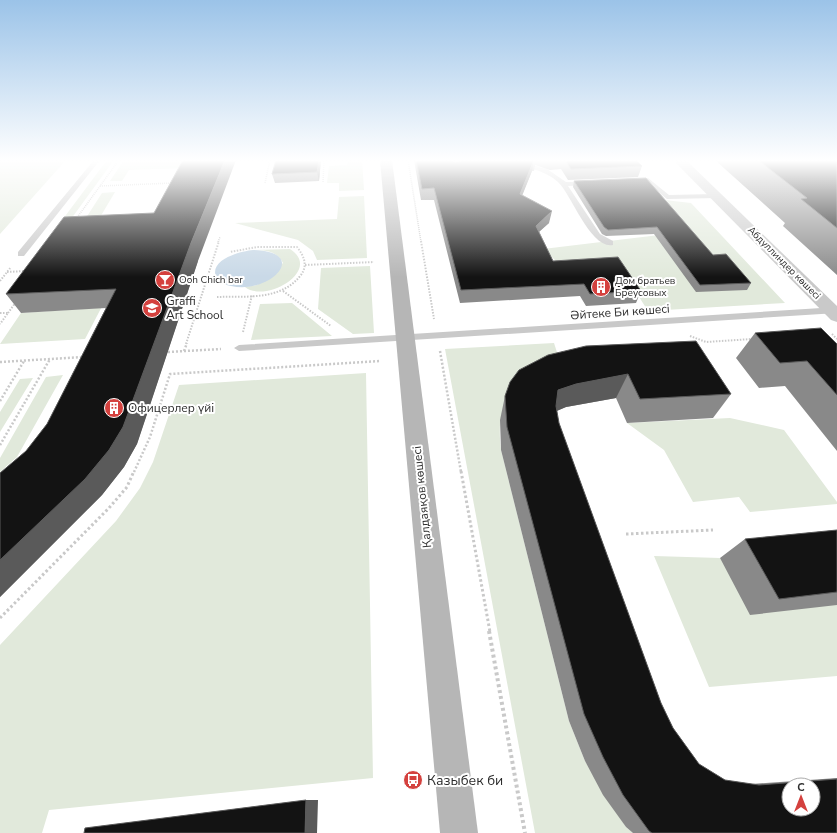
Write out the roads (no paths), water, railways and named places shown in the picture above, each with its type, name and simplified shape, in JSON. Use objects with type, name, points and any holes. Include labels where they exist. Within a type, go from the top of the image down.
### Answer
[{"type":"street","name":"Қалдаяқов көшесі","points":[[390,199],[459,833]]},
{"type":"street","name":"Абдуллиндер көшесі","points":[[719,199],[835,312]]},
{"type":"lane","points":[[21,254],[66,199]]},
{"type":"lane","points":[[573,199],[597,236],[610,243]]},
{"type":"lane","name":"Әйтеке Би көшесі","points":[[239,348],[835,312]]},
{"type":"water","points":[[253,250],[271,252],[280,258],[282,265],[278,272],[270,279],[259,284],[245,287],[227,285],[217,279],[215,271],[217,265],[235,254]]},
{"type":"place","name":"Ooh Chich bar","points":[[165,280]]},
{"type":"place","name":"Дом братьев Бреусовых","points":[[601,287]]},
{"type":"place","name":"Graffi Art School","points":[[152,308]]},
{"type":"place","name":"Офицерлер үйі","points":[[114,408]]},
{"type":"place","name":"Казыбек би","points":[[413,780]]}]
